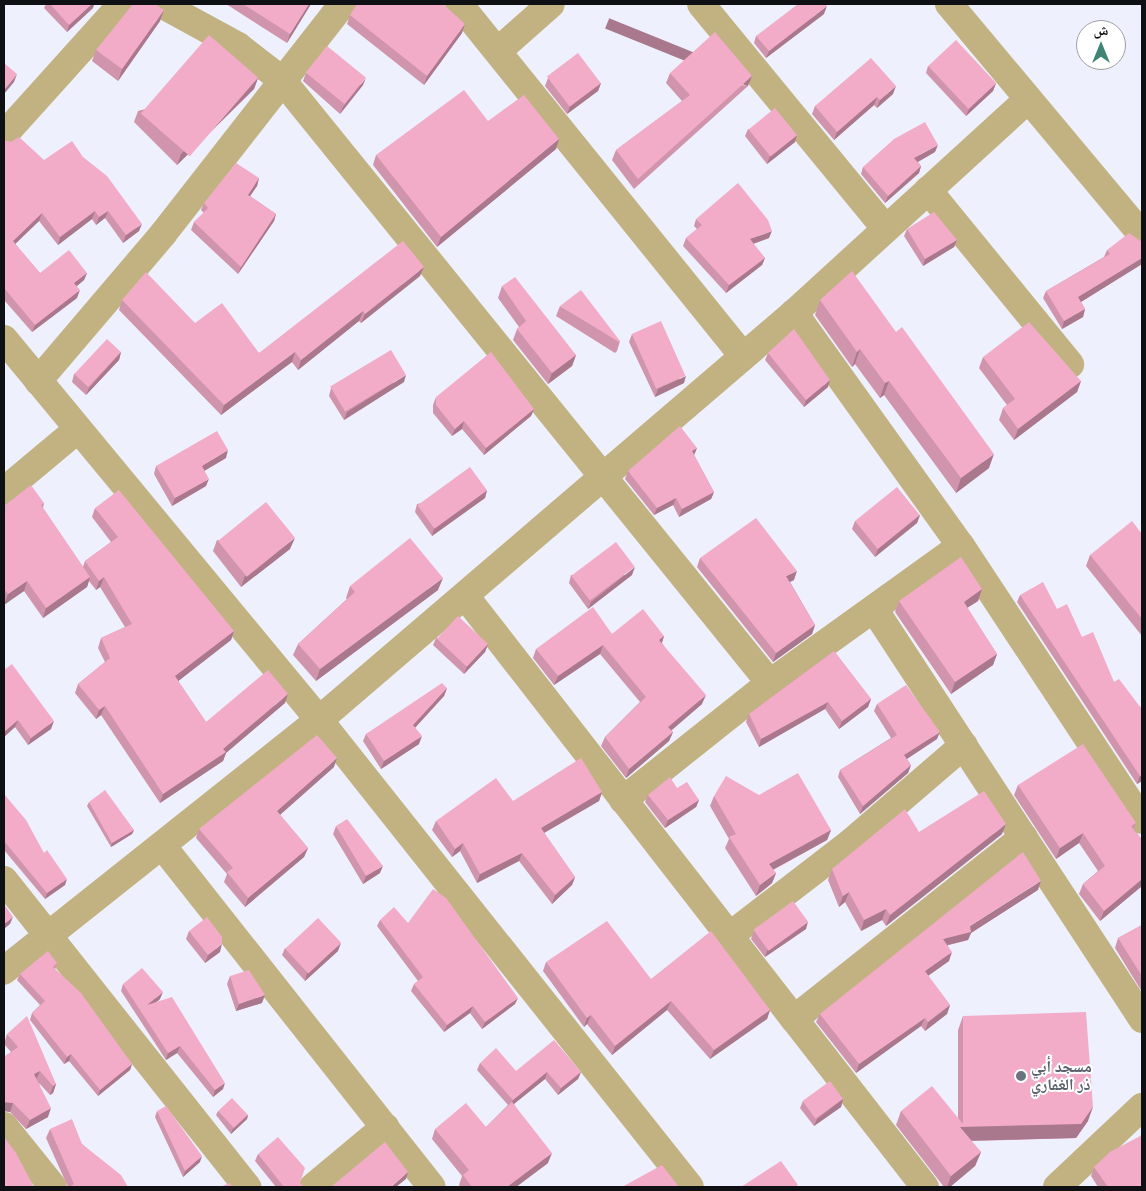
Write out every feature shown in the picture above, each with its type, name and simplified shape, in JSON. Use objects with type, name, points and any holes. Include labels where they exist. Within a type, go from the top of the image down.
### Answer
[{"type":"street","points":[[4,135],[122,4]]},
{"type":"street","points":[[161,4],[238,46],[282,80],[770,683]]},
{"type":"street","points":[[38,382],[162,234],[343,4]]},
{"type":"street","points":[[459,4],[499,50],[743,356]]},
{"type":"street","points":[[499,50],[551,4]]},
{"type":"street","points":[[701,4],[886,229]]},
{"type":"street","points":[[949,4],[1142,235]]},
{"type":"street","points":[[4,971],[49,934],[164,848],[466,597],[601,474],[794,313],[1028,99]]},
{"type":"street","points":[[928,190],[1070,364]]},
{"type":"street","points":[[794,313],[961,546],[1142,820]]},
{"type":"street","points":[[4,339],[77,430],[319,720],[690,1187]]},
{"type":"street","points":[[4,491],[77,430]]},
{"type":"street","points":[[623,800],[770,683],[961,546]]},
{"type":"street","points":[[466,597],[728,937],[925,1187]]},
{"type":"street","points":[[874,609],[1142,1019]]},
{"type":"street","points":[[728,937],[850,843],[964,745]]},
{"type":"street","points":[[794,1019],[1024,837]]},
{"type":"street","points":[[164,848],[432,1187]]},
{"type":"street","points":[[4,880],[49,934],[247,1187]]},
{"type":"street","points":[[1058,1187],[1142,1107]]},
{"type":"street","points":[[4,1126],[53,1187]]},
{"type":"street","points":[[313,1187],[385,1127]]},
{"type":"building","points":[[50,4],[92,4],[69,25]]},
{"type":"building","points":[[133,4],[155,4],[164,10],[122,69],[96,50]]},
{"type":"building","points":[[243,4],[309,4],[290,34]]},
{"type":"building","points":[[357,4],[443,4],[465,24],[427,76],[350,15]]},
{"type":"building","points":[[798,4],[825,4],[827,6],[769,51],[756,36]]},
{"type":"building","points":[[715,32],[752,76],[638,179],[616,150],[690,95],[670,73]]},
{"type":"building","points":[[209,35],[258,78],[190,156],[141,113]]},
{"type":"building","points":[[956,40],[996,83],[968,109],[928,66]]},
{"type":"building","points":[[327,46],[366,77],[344,104],[306,72]]},
{"type":"building","points":[[578,53],[601,83],[570,107],[547,76]]},
{"type":"building","points":[[871,58],[896,86],[880,100],[877,97],[837,132],[815,106]]},
{"type":"building","points":[[4,63],[17,74],[4,90]]},
{"type":"building","points":[[464,90],[488,121],[524,95],[559,139],[441,237],[376,155]]},
{"type":"building","points":[[775,108],[797,135],[771,157],[749,129]]},
{"type":"building","points":[[925,122],[938,145],[914,158],[921,166],[888,196],[863,167],[894,139]]},
{"type":"building","points":[[19,137],[44,160],[72,141],[83,157],[107,176],[142,224],[126,235],[108,211],[99,217],[95,211],[60,237],[42,213],[13,241],[40,273],[69,250],[87,273],[74,283],[80,290],[35,325],[4,288],[4,140],[11,142]]},
{"type":"building","points":[[236,163],[259,178],[248,195],[276,214],[241,267],[194,222],[208,208],[204,203]]},
{"type":"building","points":[[738,183],[768,220],[772,231],[750,239],[765,258],[729,285],[686,238],[702,225],[696,219]]},
{"type":"building","points":[[934,212],[957,240],[925,259],[907,229]]},
{"type":"building","points":[[1129,233],[1142,242],[1142,258],[1078,297],[1085,309],[1064,321],[1046,291],[1110,254],[1107,250]]},
{"type":"building","points":[[403,241],[424,267],[365,314],[363,311],[301,360],[295,352],[224,405],[122,300],[146,272],[195,323],[222,303],[259,353]]},
{"type":"building","points":[[852,271],[896,332],[902,327],[994,454],[961,478],[889,381],[885,383],[860,349],[857,352],[820,300]]},
{"type":"building","points":[[515,277],[576,355],[552,373],[517,329],[526,321],[502,286]]},
{"type":"building","points":[[581,290],[620,341],[619,342],[560,306]]},
{"type":"building","points":[[661,321],[685,376],[656,389],[632,334]]},
{"type":"building","points":[[1029,322],[1081,381],[1018,429],[1003,408],[1015,399],[983,357]]},
{"type":"building","points":[[794,329],[830,380],[806,400],[768,353]]},
{"type":"building","points":[[107,339],[121,352],[88,387],[74,374]]},
{"type":"building","points":[[391,350],[406,375],[345,411],[330,387]]},
{"type":"building","points":[[491,352],[534,409],[486,448],[464,421],[455,429],[436,405],[436,397]]},
{"type":"building","points":[[680,426],[697,448],[692,451],[714,492],[682,509],[676,498],[657,508],[628,471]]},
{"type":"building","points":[[217,431],[228,450],[202,466],[209,479],[175,498],[156,466]]},
{"type":"building","points":[[470,467],[487,490],[434,529],[417,505]]},
{"type":"building","points":[[31,485],[44,503],[41,505],[90,577],[46,608],[27,581],[8,594],[4,589],[4,506]]},
{"type":"building","points":[[897,487],[920,515],[878,549],[855,521]]},
{"type":"building","points":[[119,490],[234,631],[175,676],[206,722],[268,670],[288,694],[223,749],[226,752],[163,794],[105,706],[99,710],[78,684],[110,658],[101,638],[132,624],[104,577],[99,581],[85,561],[118,537],[95,508]]},
{"type":"building","points":[[266,502],[295,538],[247,577],[218,541]]},
{"type":"building","points":[[756,518],[797,571],[786,576],[815,625],[776,653],[700,558]]},
{"type":"building","points":[[1132,521],[1142,534],[1142,619],[1090,555]]},
{"type":"building","points":[[410,538],[443,578],[320,669],[298,644],[355,592],[350,586]]},
{"type":"building","points":[[616,542],[635,567],[590,600],[571,576]]},
{"type":"building","points":[[961,557],[982,589],[964,602],[997,654],[955,682],[899,601]]},
{"type":"building","points":[[1043,582],[1057,609],[1067,604],[1082,637],[1093,632],[1114,682],[1119,679],[1142,707],[1142,775],[1140,776],[1020,595]]},
{"type":"building","points":[[593,607],[612,634],[643,609],[664,636],[659,640],[706,695],[668,727],[673,732],[629,769],[605,737],[646,697],[603,645],[558,676],[536,649]]},
{"type":"building","points":[[458,616],[488,644],[467,667],[437,639]]},
{"type":"building","points":[[834,651],[871,699],[842,721],[828,702],[761,739],[749,714]]},
{"type":"building","points":[[12,664],[54,721],[31,738],[18,720],[4,732],[4,670]]},
{"type":"building","points":[[442,683],[447,688],[413,725],[422,736],[384,761],[366,734]]},
{"type":"building","points":[[906,685],[940,732],[904,755],[911,765],[863,806],[840,770],[897,735],[877,704]]},
{"type":"building","points":[[317,735],[337,758],[277,811],[308,848],[248,898],[227,872],[233,868],[199,829]]},
{"type":"building","points":[[1083,744],[1136,823],[1131,826],[1142,840],[1142,879],[1104,911],[1083,884],[1105,866],[1083,833],[1060,848],[1018,785]]},
{"type":"building","points":[[581,758],[602,792],[541,828],[575,877],[555,895],[522,853],[480,874],[463,843],[455,849],[436,821],[496,778],[513,801]]},
{"type":"building","points":[[798,773],[831,830],[769,864],[776,873],[760,885],[729,837],[736,834],[714,796],[726,776],[759,795]]},
{"type":"building","points":[[670,777],[677,788],[687,782],[699,800],[668,820],[648,795]]},
{"type":"building","points":[[105,790],[134,830],[112,843],[89,802]]},
{"type":"building","points":[[984,791],[1006,824],[890,915],[886,909],[864,920],[849,892],[843,896],[832,869],[905,809],[919,832]]},
{"type":"building","points":[[4,794],[26,820],[44,853],[47,850],[67,879],[47,893],[4,841]]},
{"type":"building","points":[[347,819],[383,866],[366,876],[336,826]]},
{"type":"building","points":[[1023,852],[1041,881],[970,926],[971,932],[943,939],[952,952],[925,971],[950,1005],[928,1022],[925,1018],[859,1064],[820,1014]]},
{"type":"building","points":[[433,889],[446,898],[518,998],[485,1022],[473,1006],[447,1025],[414,984],[423,977],[380,920],[394,907],[408,923]]},
{"type":"building","points":[[793,901],[808,922],[769,951],[753,930]]},
{"type":"building","points":[[4,904],[13,917],[4,924]]},
{"type":"building","points":[[207,917],[222,937],[222,944],[208,955],[189,931]]},
{"type":"building","points":[[318,918],[341,943],[308,974],[285,949]]},
{"type":"building","points":[[607,921],[651,979],[711,931],[770,1010],[714,1050],[671,1001],[615,1046],[591,1015],[587,1018],[546,962]]},
{"type":"building","points":[[1142,925],[1142,976],[1118,938]]},
{"type":"building","points":[[48,951],[57,963],[53,967],[81,993],[132,1064],[100,1090],[71,1054],[67,1057],[32,1013],[45,1001],[20,974]]},
{"type":"building","points":[[142,968],[163,992],[147,1005],[172,997],[225,1083],[215,1090],[180,1046],[168,1053],[123,984]]},
{"type":"building","points":[[249,970],[265,995],[239,1004],[230,976]]},
{"type":"building","name":"مسجد أبي ذر الغفاري","points":[[1086,1012],[1093,1107],[1081,1124],[960,1127],[981,1152],[951,1176],[901,1111],[932,1086],[963,1124],[963,1016]]},
{"type":"building","points":[[27,1016],[56,1084],[53,1086],[40,1071],[34,1074],[51,1108],[30,1120],[13,1103],[4,1102],[4,1057],[18,1047],[7,1034]]},
{"type":"building","points":[[554,1040],[581,1072],[561,1088],[547,1072],[513,1100],[480,1063],[496,1048],[516,1071]]},
{"type":"building","points":[[830,1081],[843,1099],[815,1119],[802,1101]]},
{"type":"building","points":[[232,1098],[248,1115],[234,1128],[218,1111]]},
{"type":"building","points":[[512,1102],[552,1153],[507,1187],[472,1187],[463,1175],[469,1170],[435,1129],[466,1103],[486,1127]]},
{"type":"building","points":[[166,1106],[202,1156],[185,1171],[157,1111]]},
{"type":"building","points":[[72,1119],[82,1144],[121,1175],[128,1187],[69,1187],[74,1184],[50,1129]]},
{"type":"building","points":[[1142,1135],[1142,1187],[1108,1187],[1094,1167],[1110,1152]]},
{"type":"building","points":[[4,1137],[16,1153],[34,1187],[4,1187]]},
{"type":"building","points":[[278,1137],[305,1168],[300,1183],[304,1187],[284,1187],[258,1154]]},
{"type":"building","points":[[385,1142],[408,1172],[391,1187],[331,1187]]},
{"type":"building","points":[[781,1161],[798,1185],[795,1187],[741,1187]]},
{"type":"building","points":[[662,1165],[679,1187],[622,1187]]},
{"type":"building","points":[[230,1183],[232,1187],[220,1187]]},
{"type":"place","name":"مسجد أبي ذر الغفاري","points":[[1021,1076]]}]
